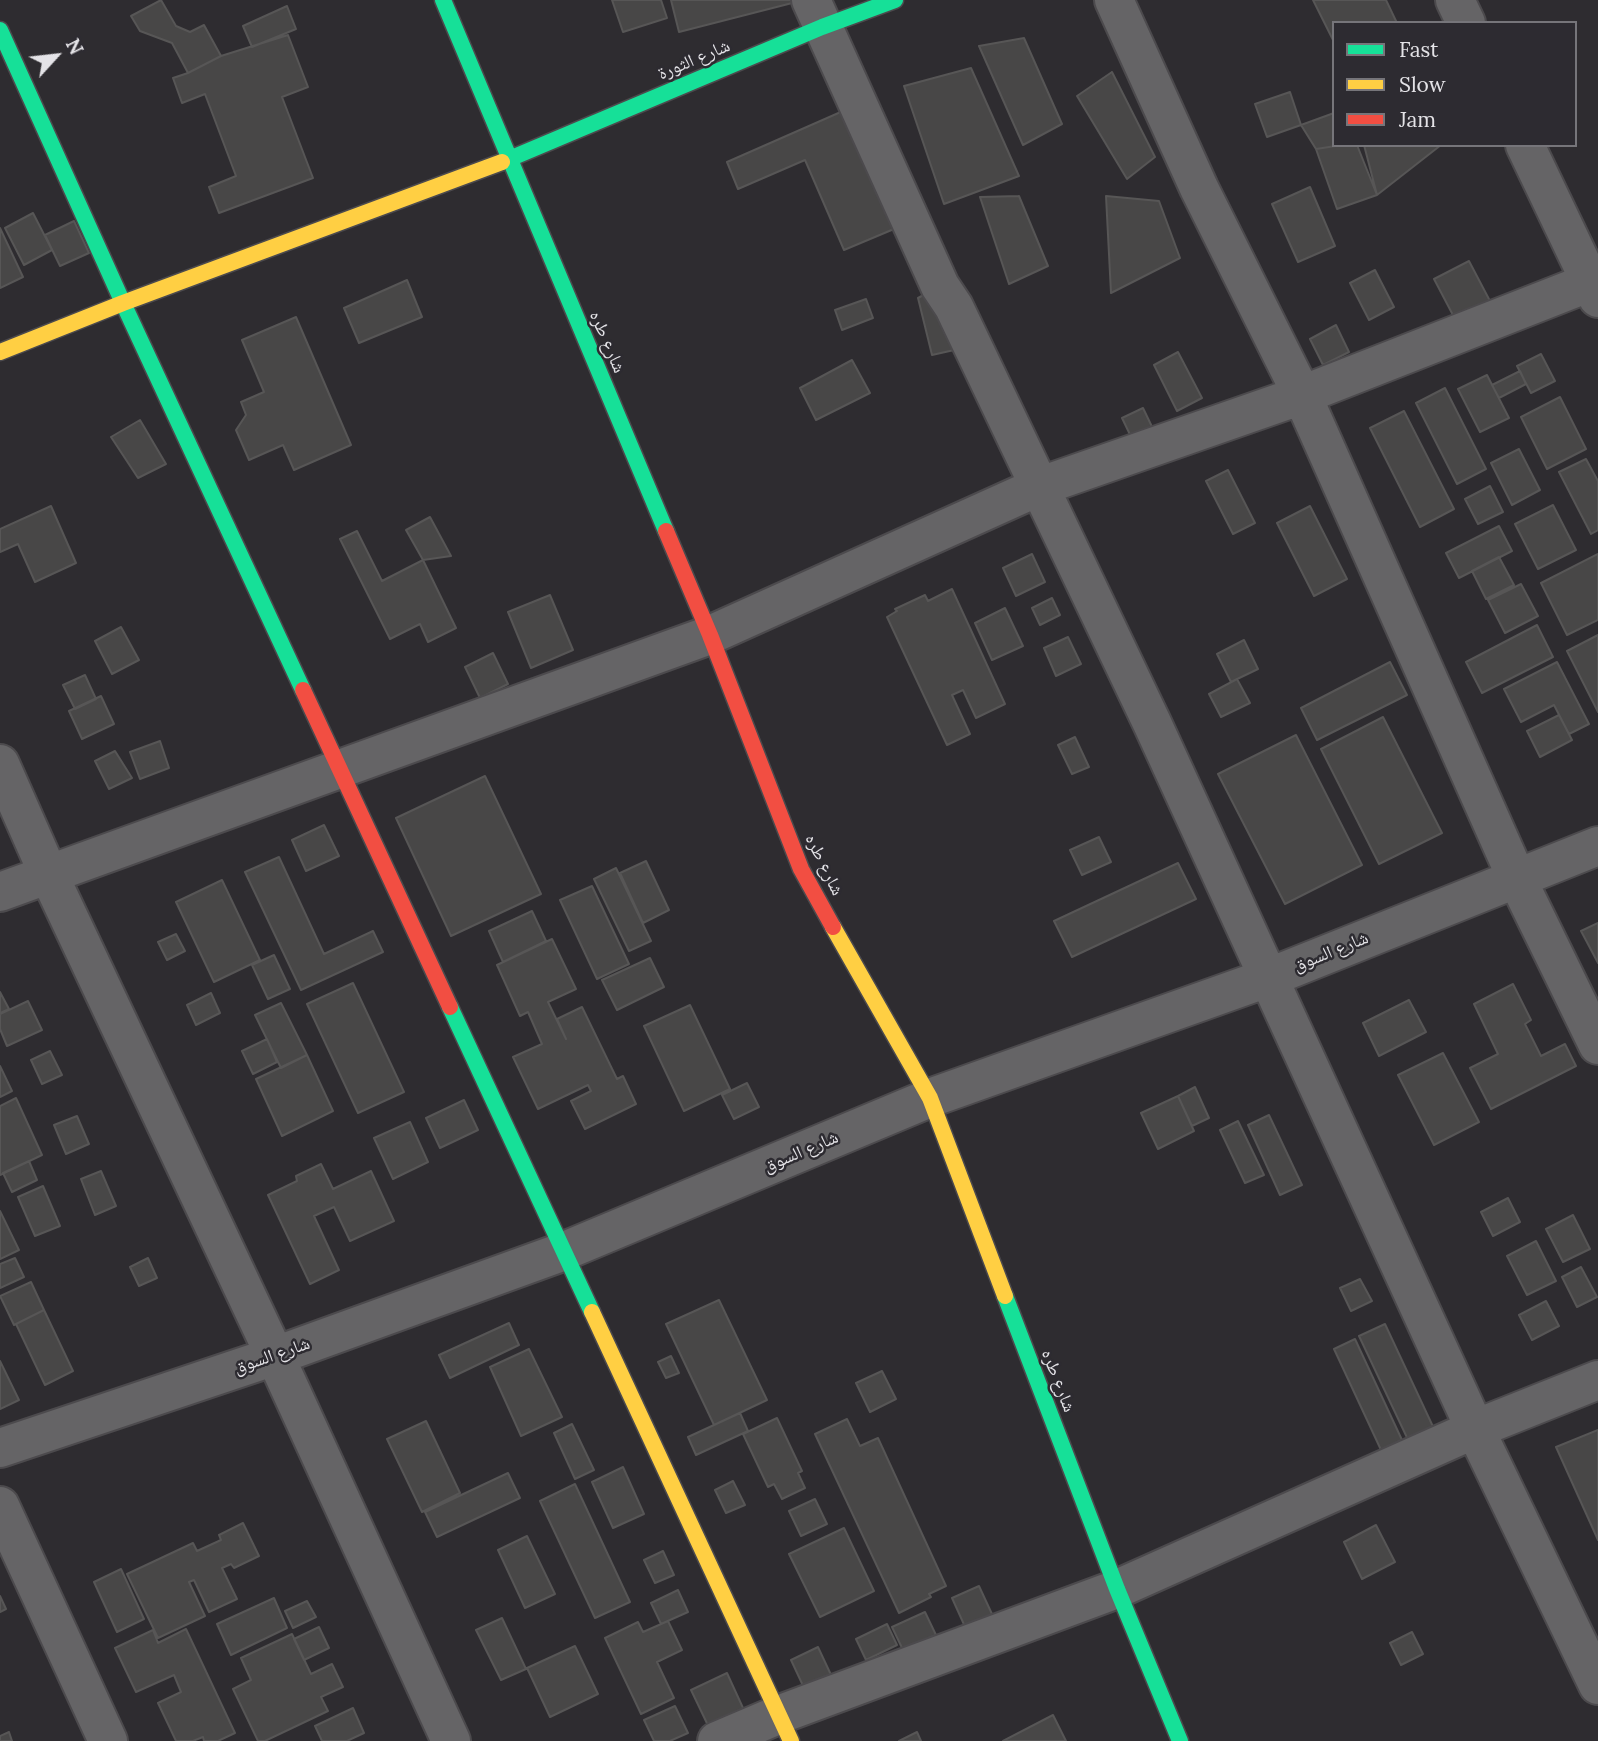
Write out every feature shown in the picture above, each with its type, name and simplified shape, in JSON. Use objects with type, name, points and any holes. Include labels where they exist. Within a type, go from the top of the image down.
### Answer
[{"type":"street","name":"شارع طره","points":[[443,0],[710,635],[801,869],[930,1098],[1117,1590],[1180,1741]]},
{"type":"street","name":"شارع الثورة","points":[[0,352],[123,303],[509,159],[817,13],[895,0]]},
{"type":"street","points":[[1114,0],[1199,188],[1302,395],[1517,879],[1598,1045]]},
{"type":"street","points":[[1455,0],[1465,21]]},
{"type":"street","points":[[817,13],[940,286],[954,307],[1269,976],[1475,1429],[1598,1685]]},
{"type":"street","points":[[0,30],[123,303],[785,1728]]},
{"type":"street","points":[[0,892],[710,635],[1038,487],[1302,395],[1595,286],[1526,147]]},
{"type":"street","points":[[0,764],[48,873],[275,1356],[451,1741]]},
{"type":"street","name":"شارع السوق","points":[[0,1448],[275,1356],[562,1252],[930,1098],[1269,976],[1598,846]]},
{"type":"street","points":[[716,1741],[785,1728],[1117,1590],[1475,1429],[1598,1380]]},
{"type":"street","points":[[0,1506],[108,1741]]},
{"type":"building","points":[[161,0],[176,26],[190,32],[204,25],[221,56],[188,73],[172,43],[140,31],[131,16]]},
{"type":"building","points":[[612,0],[661,0],[667,18],[623,32]]},
{"type":"building","points":[[671,0],[799,0],[800,1],[679,32]]},
{"type":"building","points":[[1313,0],[1386,0],[1396,21],[1332,21],[1332,38]]},
{"type":"building","points":[[287,6],[296,29],[252,47],[243,26]]},
{"type":"building","points":[[288,35],[308,87],[282,97],[313,178],[219,213],[209,187],[236,176],[205,94],[182,103],[173,78],[221,56]]},
{"type":"building","points":[[1024,38],[1062,124],[1023,145],[979,46]]},
{"type":"building","points":[[971,68],[1019,176],[944,204],[904,86]]},
{"type":"building","points":[[1112,72],[1155,157],[1127,179],[1077,96]]},
{"type":"building","points":[[1290,92],[1301,125],[1267,137],[1255,104]]},
{"type":"building","points":[[843,111],[894,229],[844,250],[805,160],[738,189],[727,162]]},
{"type":"building","points":[[1332,114],[1332,147],[1316,149],[1301,125]]},
{"type":"building","points":[[1358,147],[1377,195],[1337,209],[1316,149]]},
{"type":"building","points":[[1365,147],[1438,147],[1377,195]]},
{"type":"building","points":[[1310,187],[1335,246],[1298,262],[1272,204]]},
{"type":"building","points":[[1019,196],[1048,266],[1009,284],[980,197]]},
{"type":"building","points":[[1106,196],[1159,201],[1180,258],[1111,293]]},
{"type":"building","points":[[33,213],[52,250],[24,265],[5,228]]},
{"type":"building","points":[[74,221],[89,253],[60,266],[45,235]]},
{"type":"building","points":[[0,228],[23,277],[0,288]]},
{"type":"building","points":[[1469,261],[1490,301],[1455,319],[1434,279]]},
{"type":"building","points":[[1375,270],[1394,307],[1369,320],[1350,283]]},
{"type":"building","points":[[407,280],[422,317],[359,343],[344,308]]},
{"type":"building","points":[[940,286],[972,346],[932,355],[918,298]]},
{"type":"building","points":[[866,299],[873,318],[842,330],[835,310]]},
{"type":"building","points":[[296,317],[351,445],[294,470],[283,445],[249,460],[236,430],[246,415],[241,402],[264,392],[242,340]]},
{"type":"building","points":[[1336,325],[1349,352],[1323,365],[1310,339]]},
{"type":"building","points":[[1178,352],[1202,398],[1177,411],[1154,365]]},
{"type":"building","points":[[1541,354],[1555,381],[1531,393],[1517,366]]},
{"type":"building","points":[[852,360],[870,393],[816,420],[800,388]]},
{"type":"building","points":[[1520,371],[1526,384],[1499,398],[1492,385]]},
{"type":"building","points":[[1487,375],[1509,418],[1480,432],[1458,389]]},
{"type":"building","points":[[1445,388],[1486,469],[1457,484],[1416,403]]},
{"type":"building","points":[[1560,397],[1586,449],[1547,469],[1521,417]]},
{"type":"building","points":[[1143,408],[1155,433],[1134,443],[1122,418]]},
{"type":"building","points":[[1404,411],[1454,509],[1420,527],[1370,428]]},
{"type":"building","points":[[140,420],[166,464],[138,478],[111,437]]},
{"type":"building","points":[[1519,449],[1540,490],[1512,505],[1491,463]]},
{"type":"building","points":[[1586,459],[1598,481],[1598,530],[1591,534],[1559,472]]},
{"type":"building","points":[[1228,470],[1255,523],[1233,534],[1206,481]]},
{"type":"building","points":[[1490,486],[1503,512],[1478,524],[1465,499]]},
{"type":"building","points":[[1553,505],[1576,550],[1538,569],[1515,524]]},
{"type":"building","points":[[51,506],[76,563],[35,582],[18,544],[0,552],[0,529]]},
{"type":"building","points":[[1310,506],[1347,579],[1314,596],[1277,523]]},
{"type":"building","points":[[430,517],[451,556],[423,560],[406,530]]},
{"type":"building","points":[[1499,526],[1512,551],[1459,578],[1446,553]]},
{"type":"building","points":[[357,531],[382,581],[423,560],[456,628],[428,642],[420,624],[390,639],[340,539]]},
{"type":"building","points":[[1032,554],[1045,582],[1016,596],[1003,568]]},
{"type":"building","points":[[1598,554],[1598,620],[1567,635],[1541,583]]},
{"type":"building","points":[[1499,557],[1514,585],[1486,599],[1472,571]]},
{"type":"building","points":[[1521,584],[1538,616],[1505,633],[1488,600]]},
{"type":"building","points":[[952,589],[1005,704],[976,718],[963,690],[952,695],[970,734],[947,745],[887,617],[897,611],[895,609],[925,595],[928,601]]},
{"type":"building","points":[[550,595],[573,650],[531,668],[508,612]]},
{"type":"building","points":[[1052,598],[1060,615],[1040,625],[1032,608]]},
{"type":"building","points":[[1005,608],[1023,646],[992,660],[975,623]]},
{"type":"building","points":[[1537,625],[1553,657],[1482,693],[1466,662]]},
{"type":"building","points":[[121,627],[139,660],[112,674],[95,641]]},
{"type":"building","points":[[1598,635],[1598,712],[1567,651]]},
{"type":"building","points":[[1068,637],[1081,664],[1056,676],[1044,648]]},
{"type":"building","points":[[1244,640],[1258,669],[1231,682],[1217,654]]},
{"type":"building","points":[[493,653],[508,684],[480,698],[465,667]]},
{"type":"building","points":[[1390,662],[1407,695],[1317,740],[1301,708]]},
{"type":"building","points":[[1557,662],[1589,724],[1569,734],[1554,705],[1521,722],[1504,689]]},
{"type":"building","points":[[85,675],[96,699],[75,709],[63,685]]},
{"type":"building","points":[[1237,679],[1250,703],[1221,717],[1209,694]]},
{"type":"building","points":[[101,696],[114,724],[82,739],[69,711]]},
{"type":"building","points":[[1559,715],[1572,740],[1540,757],[1527,731]]},
{"type":"building","points":[[1383,717],[1442,833],[1379,864],[1321,749]]},
{"type":"building","points":[[1296,735],[1362,865],[1285,904],[1218,774]]},
{"type":"building","points":[[1075,737],[1089,767],[1072,774],[1058,745]]},
{"type":"building","points":[[160,741],[169,768],[140,779],[130,752]]},
{"type":"building","points":[[115,751],[132,778],[109,789],[95,761]]},
{"type":"building","points":[[485,776],[541,894],[451,936],[396,818]]},
{"type":"building","points":[[324,825],[339,856],[306,871],[292,840]]},
{"type":"building","points":[[1099,837],[1111,862],[1082,875],[1070,850]]},
{"type":"building","points":[[279,857],[324,954],[373,931],[383,952],[301,990],[245,872]]},
{"type":"building","points":[[646,861],[669,910],[643,923],[620,873]]},
{"type":"building","points":[[1178,863],[1196,899],[1072,957],[1054,921]]},
{"type":"building","points":[[616,868],[651,941],[629,951],[594,879]]},
{"type":"building","points":[[222,880],[260,960],[214,982],[176,902]]},
{"type":"building","points":[[592,886],[629,964],[597,979],[560,900]]},
{"type":"building","points":[[532,911],[546,941],[503,962],[489,931]]},
{"type":"building","points":[[1598,923],[1598,963],[1581,931]]},
{"type":"building","points":[[176,934],[185,951],[167,960],[158,942]]},
{"type":"building","points":[[552,939],[576,989],[548,1002],[566,1039],[557,1019],[582,1007],[617,1079],[623,1076],[636,1104],[585,1129],[571,1101],[591,1091],[588,1085],[538,1109],[513,1057],[542,1044],[528,1012],[520,1016],[497,965]]},
{"type":"building","points":[[274,955],[290,989],[268,999],[252,965]]},
{"type":"building","points":[[650,958],[664,987],[617,1010],[602,980]]},
{"type":"building","points":[[353,983],[404,1092],[358,1113],[307,1004]]},
{"type":"building","points":[[1513,984],[1531,1020],[1525,1024],[1541,1056],[1565,1044],[1576,1066],[1491,1109],[1470,1068],[1498,1054],[1474,1004]]},
{"type":"building","points":[[0,992],[9,1009],[0,1013]]},
{"type":"building","points":[[211,993],[220,1013],[196,1025],[187,1005]]},
{"type":"building","points":[[1409,1000],[1426,1032],[1379,1056],[1363,1023]]},
{"type":"building","points":[[28,1001],[42,1030],[7,1046],[0,1029],[0,1014]]},
{"type":"building","points":[[281,1003],[307,1055],[281,1068],[255,1015]]},
{"type":"building","points":[[690,1005],[730,1089],[684,1111],[644,1026]]},
{"type":"building","points":[[267,1039],[277,1062],[253,1074],[242,1051]]},
{"type":"building","points":[[50,1051],[62,1075],[42,1084],[31,1060]]},
{"type":"building","points":[[1443,1053],[1479,1122],[1434,1145],[1398,1075]]},
{"type":"building","points":[[307,1055],[333,1111],[282,1136],[256,1079]]},
{"type":"building","points":[[0,1066],[12,1091],[0,1097]]},
{"type":"building","points":[[747,1083],[759,1107],[734,1119],[722,1095]]},
{"type":"building","points":[[1195,1087],[1209,1118],[1192,1126],[1178,1096]]},
{"type":"building","points":[[1178,1096],[1194,1131],[1158,1149],[1141,1113]]},
{"type":"building","points":[[16,1098],[42,1155],[0,1175],[0,1106]]},
{"type":"building","points":[[464,1100],[478,1130],[440,1148],[426,1118]]},
{"type":"building","points":[[1269,1115],[1302,1185],[1280,1195],[1248,1125]]},
{"type":"building","points":[[77,1116],[89,1144],[66,1154],[54,1125]]},
{"type":"building","points":[[1238,1121],[1264,1175],[1245,1183],[1220,1130]]},
{"type":"building","points":[[410,1122],[428,1162],[393,1179],[374,1138]]},
{"type":"building","points":[[29,1161],[37,1180],[12,1192],[3,1173]]},
{"type":"building","points":[[321,1164],[333,1189],[371,1171],[394,1221],[350,1241],[334,1207],[314,1216],[339,1270],[310,1284],[268,1195],[297,1181],[296,1176]]},
{"type":"building","points":[[101,1171],[116,1206],[95,1215],[81,1179]]},
{"type":"building","points":[[43,1186],[60,1226],[35,1236],[18,1197]]},
{"type":"building","points":[[1508,1198],[1520,1222],[1493,1236],[1481,1212]]},
{"type":"building","points":[[0,1211],[19,1250],[0,1259]]},
{"type":"building","points":[[1573,1215],[1590,1249],[1563,1262],[1546,1229]]},
{"type":"building","points":[[1536,1241],[1556,1281],[1527,1295],[1507,1256]]},
{"type":"building","points":[[15,1258],[24,1277],[0,1288],[0,1264]]},
{"type":"building","points":[[148,1258],[157,1278],[139,1286],[130,1267]]},
{"type":"building","points":[[1581,1267],[1597,1297],[1577,1307],[1562,1277]]},
{"type":"building","points":[[1360,1279],[1372,1301],[1351,1311],[1340,1288]]},
{"type":"building","points":[[31,1282],[44,1310],[14,1325],[0,1296]]},
{"type":"building","points":[[719,1300],[767,1400],[714,1425],[666,1324]]},
{"type":"building","points":[[1546,1301],[1559,1326],[1532,1340],[1519,1315]]},
{"type":"building","points":[[44,1310],[73,1371],[45,1385],[16,1324]]},
{"type":"building","points":[[509,1323],[519,1345],[450,1378],[439,1355]]},
{"type":"building","points":[[1385,1324],[1436,1433],[1410,1444],[1359,1336]]},
{"type":"building","points":[[1355,1339],[1402,1440],[1381,1450],[1334,1349]]},
{"type":"building","points":[[529,1349],[562,1417],[521,1436],[490,1367]]},
{"type":"building","points":[[671,1356],[679,1373],[666,1378],[658,1362]]},
{"type":"building","points":[[0,1361],[19,1400],[0,1409]]},
{"type":"building","points":[[882,1371],[896,1399],[870,1412],[856,1383]]},
{"type":"building","points":[[740,1413],[748,1431],[696,1455],[688,1437]]},
{"type":"building","points":[[777,1418],[802,1471],[798,1473],[805,1488],[782,1499],[774,1484],[768,1487],[743,1434]]},
{"type":"building","points":[[847,1419],[860,1446],[878,1438],[946,1586],[899,1613],[815,1434]]},
{"type":"building","points":[[426,1421],[460,1493],[422,1512],[387,1439]]},
{"type":"building","points":[[572,1424],[594,1470],[575,1479],[554,1433]]},
{"type":"building","points":[[1598,1430],[1598,1540],[1556,1447]]},
{"type":"building","points":[[623,1467],[644,1514],[613,1528],[592,1482]]},
{"type":"building","points":[[508,1473],[520,1498],[437,1537],[425,1512]]},
{"type":"building","points":[[733,1481],[745,1505],[726,1513],[715,1490]]},
{"type":"building","points":[[575,1484],[630,1602],[595,1618],[540,1501]]},
{"type":"building","points":[[815,1499],[827,1524],[801,1536],[789,1511]]},
{"type":"building","points":[[243,1523],[259,1556],[234,1568],[231,1564],[222,1568],[237,1599],[209,1612],[194,1580],[189,1582],[205,1616],[158,1638],[127,1574],[193,1543],[197,1551],[221,1540],[219,1535]]},
{"type":"building","points":[[1376,1525],[1395,1562],[1362,1579],[1344,1542]]},
{"type":"building","points":[[844,1528],[874,1591],[820,1617],[789,1554]]},
{"type":"building","points":[[527,1536],[555,1594],[525,1608],[498,1550]]},
{"type":"building","points":[[663,1551],[674,1575],[655,1583],[644,1560]]},
{"type":"building","points":[[121,1569],[144,1619],[117,1632],[94,1582]]},
{"type":"building","points":[[979,1586],[998,1627],[971,1640],[952,1598]]},
{"type":"building","points":[[678,1590],[688,1612],[661,1624],[651,1603]]},
{"type":"building","points":[[0,1596],[6,1609],[0,1612]]},
{"type":"building","points":[[274,1598],[287,1628],[231,1655],[217,1624]]},
{"type":"building","points":[[307,1601],[316,1617],[293,1628],[285,1611]]},
{"type":"building","points":[[925,1612],[936,1635],[903,1650],[892,1627]]},
{"type":"building","points":[[502,1618],[526,1669],[501,1680],[476,1630]]},
{"type":"building","points":[[668,1621],[682,1650],[657,1662],[674,1698],[641,1714],[605,1638],[638,1622],[643,1632]]},
{"type":"building","points":[[887,1624],[897,1645],[866,1660],[856,1639]]},
{"type":"building","points":[[319,1627],[329,1648],[304,1660],[294,1639]]},
{"type":"building","points":[[186,1629],[235,1733],[218,1741],[204,1741],[203,1737],[193,1741],[176,1741],[158,1703],[181,1692],[174,1675],[136,1692],[115,1648],[153,1630],[158,1643]]},
{"type":"building","points":[[1412,1632],[1423,1654],[1401,1665],[1390,1643]]},
{"type":"building","points":[[292,1634],[311,1674],[332,1664],[343,1687],[321,1697],[328,1711],[265,1741],[258,1741],[233,1689],[251,1680],[241,1658]]},
{"type":"building","points":[[575,1646],[598,1694],[550,1717],[527,1668]]},
{"type":"building","points":[[818,1647],[832,1677],[805,1690],[791,1660]]},
{"type":"building","points":[[727,1673],[749,1721],[714,1738],[691,1690]]},
{"type":"building","points":[[675,1706],[688,1733],[670,1741],[654,1741],[644,1720]]},
{"type":"building","points":[[353,1708],[364,1733],[347,1741],[322,1741],[315,1726]]},
{"type":"building","points":[[1053,1715],[1066,1741],[1003,1741]]},
{"type":"building","points":[[9,1732],[12,1741],[0,1741],[0,1736]]},
{"type":"building","points":[[917,1732],[921,1741],[899,1741]]},
{"type":"traffic: fast","points":[[443,0],[666,531]]},
{"type":"traffic: fast","points":[[502,162],[822,27],[895,0]]},
{"type":"traffic: fast","points":[[0,30],[123,303],[303,690]]},
{"type":"traffic: fast","points":[[450,1007],[592,1312]]},
{"type":"traffic: fast","points":[[1005,1296],[1117,1589],[1180,1741]]},
{"type":"traffic: slow","points":[[0,352],[123,303],[502,162]]},
{"type":"traffic: slow","points":[[833,927],[930,1098],[1005,1296]]},
{"type":"traffic: slow","points":[[592,1312],[791,1741]]},
{"type":"traffic: jam","points":[[666,531],[710,635],[801,869],[833,927]]},
{"type":"traffic: jam","points":[[303,690],[450,1007]]}]
